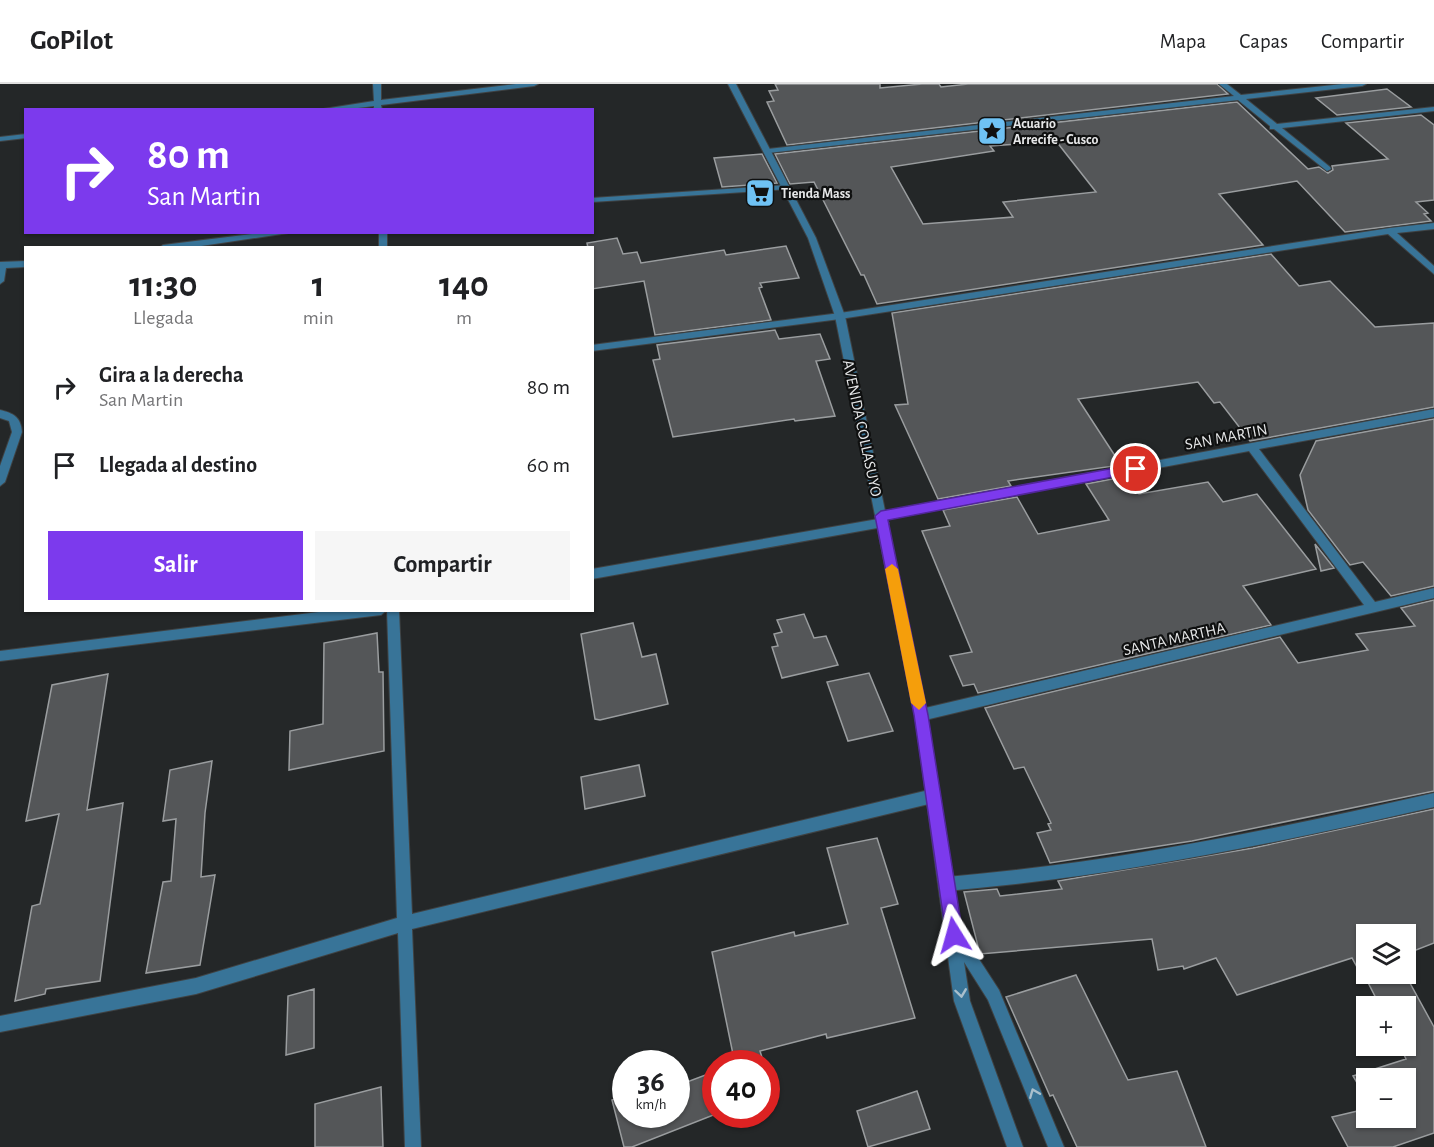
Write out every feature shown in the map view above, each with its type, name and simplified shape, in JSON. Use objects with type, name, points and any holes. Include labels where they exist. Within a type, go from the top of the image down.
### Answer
[{"type":"street","points":[[378,84],[378,107]]},
{"type":"street","points":[[359,108],[534,84]]},
{"type":"street","name":"AVENIDA COLLASUYO","points":[[732,84],[812,238],[840,316],[921,715],[962,1001],[1015,1147]]},
{"type":"street","points":[[1223,84],[1327,169]]},
{"type":"street","points":[[768,151],[1362,84]]},
{"type":"street","points":[[1273,127],[1434,109]]},
{"type":"street","points":[[0,139],[24,136]]},
{"type":"street","points":[[594,200],[787,187]]},
{"type":"street","points":[[594,348],[840,316],[1434,226]]},
{"type":"street","points":[[1390,231],[1434,271]]},
{"type":"street","points":[[179,246],[275,234]]},
{"type":"street","points":[[0,281],[1,266],[24,264]]},
{"type":"street","name":"SAN MARTIN","points":[[594,574],[1434,412]]},
{"type":"street","points":[[0,414],[12,417],[21,432],[0,482]]},
{"type":"street","points":[[1251,447],[1372,607]]},
{"type":"street","name":"SANTA MARTHA","points":[[921,715],[1434,593]]},
{"type":"street","points":[[0,656],[364,612]]},
{"type":"street","points":[[393,612],[412,1147]]},
{"type":"street","points":[[0,1024],[196,986],[403,924],[933,796]]},
{"type":"street","points":[[947,884],[1020,879],[1280,835],[1434,800]]},
{"type":"street","name":"AVENIDA COLLASUYO","points":[[954,935],[994,995],[1056,1147]]},
{"type":"building","points":[[775,84],[880,84],[880,88],[922,84],[939,84],[941,87],[968,84],[1217,84],[1228,94],[787,145],[767,102],[774,101],[769,91],[778,90]]},
{"type":"building","points":[[1387,89],[1411,107],[1337,115],[1316,98]]},
{"type":"building","points":[[1237,102],[1308,169],[1319,167],[1328,173],[1333,170],[1332,166],[1388,159],[1346,123],[1421,115],[1434,125],[1434,200],[1416,202],[1428,213],[1424,214],[1431,221],[1345,232],[1297,181],[1219,194],[1263,245],[877,304],[814,182],[790,184],[775,154]],"holes":[[[1056,141],[1096,192],[1003,202],[1013,217],[923,224],[891,167],[994,151],[990,146]]]},
{"type":"building","points":[[762,154],[777,183],[722,187],[714,158]]},
{"type":"building","points":[[617,238],[623,254],[637,252],[641,263],[724,250],[726,255],[786,246],[799,278],[760,283],[762,287],[759,288],[771,320],[655,335],[644,281],[594,289],[594,246],[588,246],[587,243]]},
{"type":"building","points":[[1271,254],[1299,286],[1330,281],[1375,327],[1434,323],[1434,407],[1250,441],[1220,402],[1214,403],[1198,382],[1078,399],[1121,465],[1008,481],[1011,486],[938,499],[895,405],[908,404],[892,313]]},
{"type":"building","points":[[775,330],[779,339],[820,334],[830,359],[816,361],[835,416],[795,421],[794,419],[673,437],[653,360],[660,359],[657,345]]},
{"type":"building","points":[[1434,419],[1434,586],[1391,596],[1363,562],[1350,565],[1308,510],[1300,475],[1316,441]]},
{"type":"building","points":[[1128,476],[1139,494],[1208,482],[1223,502],[1257,494],[1316,569],[1243,586],[1271,625],[978,693],[974,684],[963,686],[950,656],[972,652],[922,531],[950,526],[943,510],[1017,497],[1038,534],[1109,520],[1086,484]]},
{"type":"building","points":[[1315,544],[1334,568],[1321,571]]},
{"type":"building","points":[[1434,600],[1434,791],[1192,841],[1050,863],[1037,833],[1051,830],[1048,824],[1051,823],[1024,767],[1014,769],[985,708],[1280,637],[1298,663],[1368,650],[1356,634],[1415,626],[1401,608]]},
{"type":"building","points":[[804,614],[814,638],[826,636],[838,665],[782,678],[772,647],[778,646],[774,634],[782,632],[777,620]]},
{"type":"building","points":[[633,623],[642,657],[656,654],[668,704],[600,720],[595,719],[581,634]]},
{"type":"building","points":[[377,633],[379,672],[383,672],[384,751],[289,770],[290,731],[323,724],[324,643]]},
{"type":"building","points":[[869,673],[893,731],[848,741],[827,682]]},
{"type":"building","points":[[108,674],[87,810],[123,803],[100,981],[46,989],[45,994],[15,1001],[32,906],[40,904],[59,814],[26,821],[52,685]]},
{"type":"building","points":[[212,761],[205,813],[201,877],[215,875],[200,965],[146,973],[163,882],[171,881],[176,819],[163,821],[170,770]]},
{"type":"building","points":[[639,765],[645,796],[585,809],[581,777]]},
{"type":"building","points":[[1434,809],[1434,943],[1416,950],[1416,924],[1356,924],[1356,965],[1352,958],[1237,995],[1216,958],[1184,969],[1183,966],[1158,970],[1152,939],[980,954],[964,892],[997,889],[1000,896],[1062,889],[1058,881],[1253,848]]},
{"type":"building","points":[[877,838],[898,904],[881,908],[915,1018],[827,1038],[826,1034],[764,1050],[732,1050],[712,952],[794,932],[795,936],[848,924],[827,848]]},
{"type":"building","points":[[1076,975],[1128,1080],[1177,1071],[1206,1147],[1077,1147],[1053,1095],[1050,1096],[1006,997]]},
{"type":"building","points":[[1369,984],[1410,984],[1434,1027],[1434,1133],[1393,1147],[1348,1147],[1332,1117],[1356,1111],[1356,1128],[1416,1128],[1416,1068],[1378,1068],[1406,1059],[1405,1056],[1416,1056],[1416,996],[1375,996]]},
{"type":"building","points":[[314,989],[314,1048],[286,1055],[288,996]]},
{"type":"building","points":[[702,1076],[702,1120],[690,1124],[690,1081]]},
{"type":"building","points":[[381,1087],[383,1147],[315,1147],[315,1104]]},
{"type":"building","points":[[917,1091],[930,1129],[868,1147],[857,1111]]},
{"type":"building","points":[[619,1128],[680,1128],[632,1147],[624,1147]]},
{"type":"slow traffic","points":[[892,569],[919,703]]},
{"type":"place","name":"Acuario Arrecife - Cusco","points":[[992,131]]},
{"type":"place","name":"Tienda Mass","points":[[760,193]]},
{"type":"route","points":[[954,935],[921,715],[881,516],[1136,469]]}]
